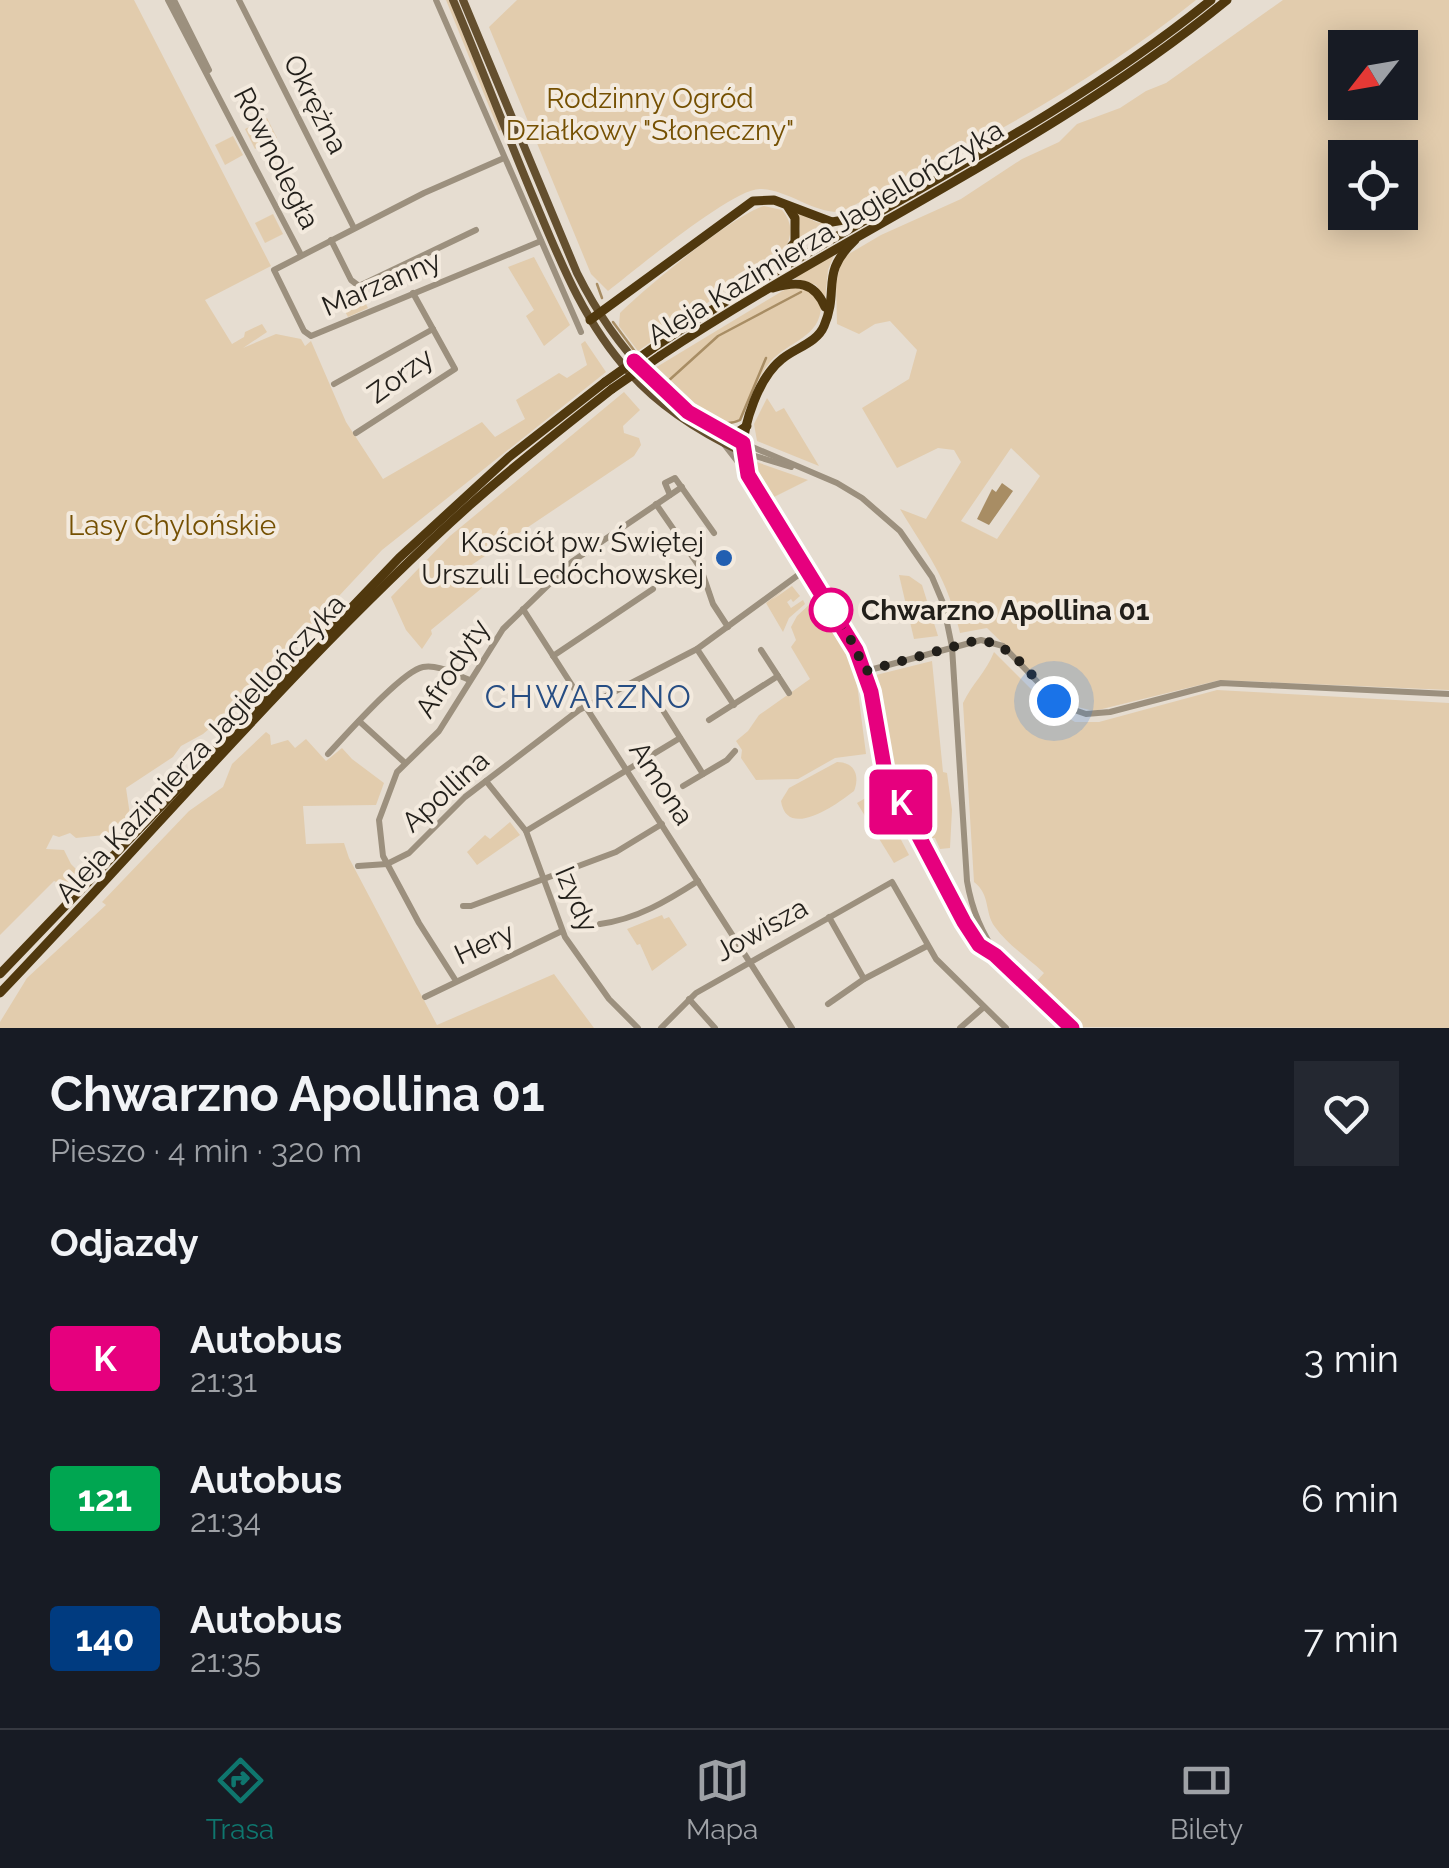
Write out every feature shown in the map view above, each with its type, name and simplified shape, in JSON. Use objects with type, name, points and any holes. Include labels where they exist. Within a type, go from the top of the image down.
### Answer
[{"type":"highway","name":"Aleja Kazimierza Jagiellończyka","points":[[0,974],[186,786],[421,536],[509,458],[761,279],[1074,97],[1211,0]]},
{"type":"highway","name":"Aleja Kazimierza Jagiellończyka","points":[[657,352],[1105,91],[1227,0]]},
{"type":"highway","points":[[595,318],[748,203],[768,198],[832,222],[874,214]]},
{"type":"highway","points":[[761,279],[796,242],[795,218],[786,205]]},
{"type":"highway","points":[[742,447],[760,388],[772,369],[816,337],[825,324],[838,258],[868,228]]},
{"type":"highway","points":[[761,291],[802,283],[820,296],[827,311]]},
{"type":"highway","points":[[723,438],[748,426]]},
{"type":"highway","name":"Aleja Kazimierza Jagiellończyka","points":[[0,993],[186,786]]},
{"type":"main road","points":[[452,0],[556,252],[616,356],[646,390],[682,418],[742,447]]},
{"type":"main road","points":[[463,0],[595,318]]},
{"type":"street","name":"Równoległa","points":[[171,0],[301,255]]},
{"type":"street","name":"Okrężna","points":[[239,0],[354,228]]},
{"type":"street","points":[[436,0],[580,332]]},
{"type":"street","points":[[301,255],[504,158]]},
{"type":"street","points":[[331,240],[351,280],[360,286],[476,230]]},
{"type":"street","name":"Marzanny","points":[[301,255],[274,270],[309,336],[541,241]]},
{"type":"street","name":"Zorzy","points":[[356,434],[455,369],[413,293]]},
{"type":"street","points":[[334,384],[433,329]]},
{"type":"street","points":[[723,438],[848,634],[866,671],[885,772],[969,932],[1072,1028]]},
{"type":"street","points":[[742,447],[748,475]]},
{"type":"street","points":[[742,447],[779,466],[797,468],[846,488],[880,512],[900,532],[937,588],[952,647],[966,881],[976,916],[995,955]]},
{"type":"street","name":"Afrodyty","points":[[456,981],[418,923],[381,846],[380,820],[398,772],[440,731],[498,634],[522,609],[573,561],[670,495],[682,486],[676,478],[668,479],[665,487],[670,495]]},
{"type":"street","points":[[682,486],[714,533]]},
{"type":"street","points":[[656,504],[701,569],[713,604],[728,627]]},
{"type":"street","name":"Apollina","points":[[358,866],[388,864],[414,850],[447,814],[486,781],[586,706],[697,648],[805,570]]},
{"type":"street","points":[[553,656],[653,589]]},
{"type":"street","name":"Amona","points":[[522,609],[792,1028]]},
{"type":"street","points":[[866,671],[981,640],[997,643],[1054,701],[1068,710],[1086,714],[1110,712],[1221,683],[1449,694]]},
{"type":"street","points":[[697,648],[734,705]]},
{"type":"street","points":[[761,650],[789,693]]},
{"type":"street","points":[[328,754],[418,668],[432,666],[470,680]]},
{"type":"street","points":[[710,720],[778,676]]},
{"type":"street","points":[[664,712],[703,774]]},
{"type":"street","points":[[359,721],[404,762]]},
{"type":"street","points":[[526,831],[680,738]]},
{"type":"street","points":[[683,786],[735,752]]},
{"type":"street","name":"Izydy","points":[[486,781],[526,831],[562,931],[603,990],[638,1028]]},
{"type":"street","points":[[463,906],[625,848],[662,824]]},
{"type":"street","points":[[600,924],[620,921],[658,906],[698,881]]},
{"type":"street","name":"Jowisza","points":[[662,1028],[689,999],[749,960],[892,882],[927,946]]},
{"type":"street","points":[[829,917],[864,979]]},
{"type":"street","name":"Hery","points":[[425,997],[562,931]]},
{"type":"street","points":[[828,1004],[864,979],[927,946],[942,966],[1006,1028]]},
{"type":"street","points":[[689,999],[715,1028]]},
{"type":"street","points":[[960,1028],[984,1007]]},
{"type":"green space","name":"Lasy Chylońskie","points":[[0,0],[134,0],[271,266],[205,300],[232,344],[262,324],[267,332],[243,348],[276,334],[301,339],[305,346],[311,341],[346,422],[383,479],[482,422],[495,437],[525,419],[516,400],[559,373],[567,378],[587,365],[581,344],[585,341],[606,372],[382,550],[237,705],[203,734],[181,746],[173,757],[126,788],[130,815],[113,834],[76,838],[70,833],[53,835],[46,849],[64,850],[81,874],[69,887],[54,881],[0,935]]},
{"type":"green space","points":[[446,0],[502,129],[499,131]]},
{"type":"green space","name":"Rodzinny Ogród Działkowy \"Słoneczny\"","points":[[517,0],[1196,0],[1069,89],[979,141],[840,212],[820,209],[771,190],[747,192],[707,216],[608,291],[591,274],[489,27]]},
{"type":"green space","points":[[1283,0],[1449,0],[1449,690],[1220,680],[1094,711],[1065,704],[987,628],[960,633],[943,582],[900,509],[926,519],[961,462],[954,450],[938,448],[897,468],[862,408],[909,379],[917,350],[890,321],[875,324],[859,334],[837,324],[836,282],[841,262],[881,235],[961,199],[1022,159],[1059,142],[1077,124],[1120,108],[1166,83]],"holes":[[[1011,448],[1040,476],[997,539],[961,521]]]},
{"type":"green space","points":[[267,118],[277,138],[255,149],[245,129]]},
{"type":"green space","points":[[233,136],[243,155],[225,165],[215,145]]},
{"type":"green space","points":[[764,206],[782,210],[790,224],[785,249],[638,351],[619,326],[620,313],[711,237]]},
{"type":"green space","points":[[797,212],[816,222],[834,226],[797,248]]},
{"type":"green space","points":[[273,214],[283,234],[265,243],[255,223]]},
{"type":"green space","points":[[834,255],[825,299],[816,285],[794,278]]},
{"type":"green space","points":[[534,257],[570,325],[544,346],[526,316],[534,310],[508,267]]},
{"type":"green space","points":[[789,287],[809,290],[821,305],[820,316],[810,332],[777,355],[765,369],[741,421],[728,422],[703,415],[650,371]]},
{"type":"green space","points":[[352,288],[361,294],[368,308],[348,317],[337,296]]},
{"type":"green space","points":[[624,392],[640,410],[623,426],[624,433],[639,438],[641,445],[634,456],[470,566],[482,588],[431,630],[422,649],[406,630],[391,597],[450,536]]},
{"type":"green space","points":[[767,398],[776,412],[784,408],[819,466],[757,441],[754,424]]},
{"type":"green space","points":[[748,459],[808,480],[768,500]]},
{"type":"green space","points":[[899,575],[909,576],[922,585],[938,636],[914,639]]},
{"type":"green space","points":[[790,585],[772,600],[792,586],[800,596],[787,602],[791,608],[803,600],[805,604],[789,618],[783,632],[766,603]]},
{"type":"green space","points":[[811,603],[825,625],[842,639],[855,668],[866,754],[835,758],[798,779],[756,780],[741,758],[742,750],[736,741],[759,715],[810,679],[791,647],[796,640],[791,627]]},
{"type":"green space","points":[[994,652],[1048,706],[1075,722],[1099,722],[1217,690],[1449,703],[1449,1028],[1082,1027],[1035,983],[1044,973],[995,927],[983,892],[974,882],[963,703]]},
{"type":"green space","points":[[932,661],[943,772],[947,773],[952,810],[950,848],[940,849],[935,838],[924,838],[888,771],[874,687],[876,675]]},
{"type":"green space","points":[[266,732],[271,745],[288,740],[295,748],[306,739],[326,761],[342,748],[384,783],[376,805],[303,806],[306,844],[344,843],[437,1025],[554,974],[594,1028],[0,1028],[27,978],[106,905],[102,902],[189,811],[223,787],[232,764]]},
{"type":"green space","points":[[837,762],[848,764],[854,771],[854,791],[813,816],[792,818],[785,812],[781,801],[789,788]]},
{"type":"green space","points":[[876,792],[909,855],[894,863],[857,803]]},
{"type":"green space","points":[[510,822],[520,835],[477,865],[467,852],[485,835],[490,839]]},
{"type":"green space","points":[[662,915],[664,919],[669,917],[687,945],[652,971],[640,944],[627,929]]},
{"type":"shaded area","points":[[1002,483],[1013,491],[989,525],[977,519],[992,489],[996,492]]},
{"type":"waterway","points":[[597,284],[602,298]]},
{"type":"waterway","points":[[666,383],[718,336],[801,292]]},
{"type":"waterway","points":[[613,322],[636,353]]},
{"type":"waterway","points":[[657,375],[694,411],[705,418],[729,423],[740,420],[766,358]]},
{"type":"bus line","name":"K","points":[[634,361],[688,412],[743,443],[748,475],[848,634],[866,671],[885,772],[969,932],[1072,1028]]},
{"type":"place","name":"Kościół pw. Świętej Urszuli Ledóchowskej","points":[[724,558]]},
{"type":"place","name":"Chwarzno Apollina 01","points":[[831,610]]},
{"type":"district","name":"CHWARZNO","points":[[589,697]]},
{"type":"route","points":[[831,610],[866,671],[990,640],[1002,646],[1054,701]]}]
